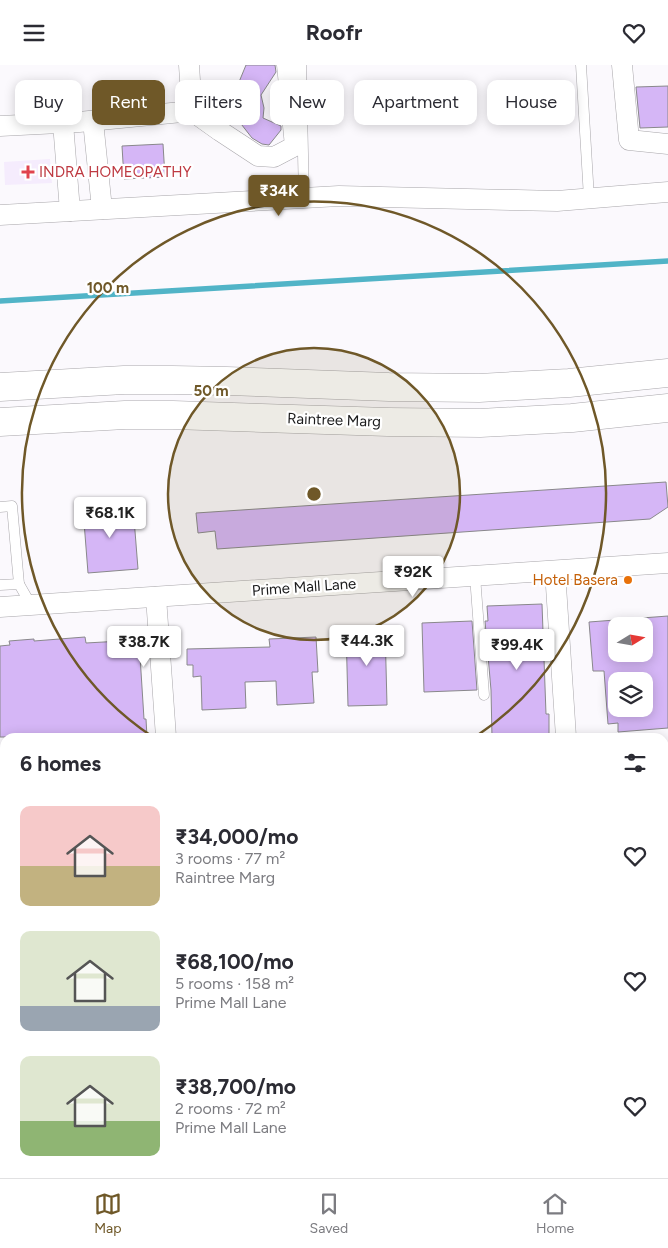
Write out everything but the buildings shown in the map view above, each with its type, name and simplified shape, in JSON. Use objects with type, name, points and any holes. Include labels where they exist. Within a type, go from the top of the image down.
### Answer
[{"type":"main road","points":[[0,387],[124,380],[389,387],[479,387],[569,383],[668,373]]},
{"type":"main road","name":"Raintree Marg","points":[[0,422],[125,415],[173,415],[480,423],[572,419],[668,409]]},
{"type":"street","points":[[189,65],[190,80]]},
{"type":"street","points":[[212,125],[258,156],[274,157],[295,146],[287,65]]},
{"type":"street","points":[[622,65],[629,140],[668,144]]},
{"type":"street","points":[[0,127],[32,125]]},
{"type":"street","points":[[63,125],[70,211]]},
{"type":"street","points":[[94,125],[102,209]]},
{"type":"street","points":[[0,215],[339,196],[557,201],[668,192]]},
{"type":"street","name":"Prime Mall Lane","points":[[0,607],[668,563]]},
{"type":"street","points":[[555,571],[566,733]]},
{"type":"street","points":[[156,597],[166,733]]},
{"type":"lane","points":[[301,65],[304,198]]},
{"type":"lane","points":[[581,65],[598,197]]},
{"type":"lane","points":[[0,507],[12,506],[19,584],[31,605]]},
{"type":"lane","points":[[475,576],[484,695]]},
{"type":"lane","points":[[0,585],[19,584]]},
{"type":"shaded area","name":"INDRA HOMEOPATHY","points":[[50,159],[52,183],[5,185],[4,162]]},
{"type":"waterway","points":[[0,301],[668,261]]},
{"type":"place","name":"INDRA HOMEOPATHY","points":[[28,172]]},
{"type":"place","name":"Hotel Basera","points":[[628,580]]}]
